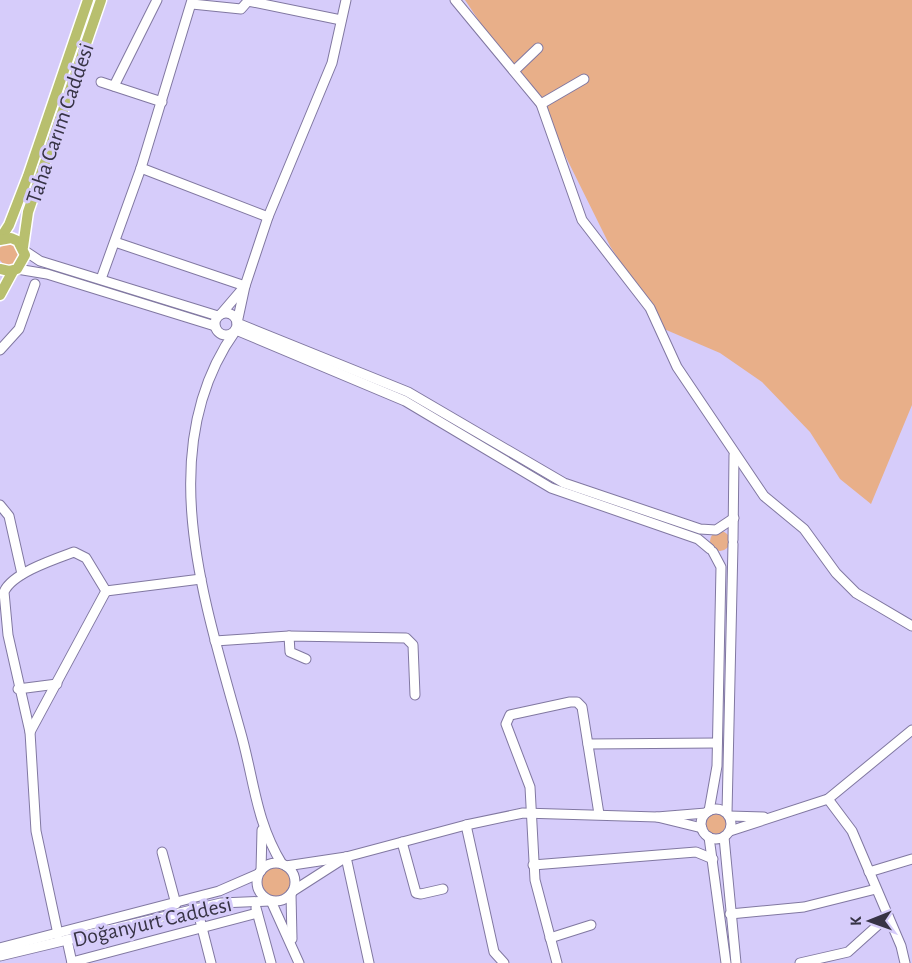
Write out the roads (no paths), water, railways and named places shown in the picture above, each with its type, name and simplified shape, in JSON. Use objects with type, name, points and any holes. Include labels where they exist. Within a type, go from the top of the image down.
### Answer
[{"type":"main road","name":"Taha Carım Caddesi","points":[[0,239],[9,225],[24,186],[88,0]]},
{"type":"main road","name":"Taha Carım Caddesi","points":[[15,270],[24,259],[28,212],[102,0]]},
{"type":"main road","points":[[0,239],[15,239],[24,249]]},
{"type":"main road","points":[[0,269],[15,270],[0,295]]},
{"type":"street","points":[[114,86],[157,0]]},
{"type":"street","points":[[299,963],[292,942],[271,901],[258,890],[262,827],[241,734],[215,641],[201,579],[190,488],[191,460],[196,421],[206,382],[222,348],[236,327],[245,286],[268,217],[329,72],[346,0]]},
{"type":"street","points":[[455,0],[541,104],[582,220],[650,308],[677,367],[734,454],[764,495],[804,529],[836,573],[856,593],[912,626]]},
{"type":"street","points":[[101,279],[141,168],[192,2],[241,9],[248,1],[341,20]]},
{"type":"street","points":[[514,71],[538,48]]},
{"type":"street","points":[[541,104],[584,79]]},
{"type":"street","points":[[101,82],[162,102]]},
{"type":"street","points":[[141,168],[268,217]]},
{"type":"street","points":[[115,242],[245,286]]},
{"type":"street","points":[[24,249],[40,261],[220,315],[232,314],[236,327],[405,401],[551,488],[698,539],[712,550],[725,553],[733,542]]},
{"type":"street","points":[[15,270],[46,274],[216,328],[226,335],[236,327]]},
{"type":"street","points":[[0,350],[19,329],[35,284]]},
{"type":"street","points":[[222,348],[216,328],[220,315],[245,286]]},
{"type":"street","points":[[236,327],[408,392],[564,483],[700,529],[726,531],[733,542]]},
{"type":"street","points":[[734,454],[727,834],[730,914],[736,963]]},
{"type":"street","points":[[0,505],[9,516],[22,574]]},
{"type":"street","points":[[702,828],[716,777],[717,743],[721,567],[712,550],[709,538],[716,530],[734,519]]},
{"type":"street","points":[[58,934],[36,831],[30,732],[18,689],[8,635],[4,592],[7,586],[22,574],[54,559],[77,552],[86,558],[106,591]]},
{"type":"street","points":[[106,591],[201,579]]},
{"type":"street","points":[[30,732],[57,684],[73,648],[106,591]]},
{"type":"street","points":[[0,625],[8,635]]},
{"type":"street","points":[[215,641],[289,636],[409,639],[413,645],[415,695]]},
{"type":"street","points":[[289,636],[290,652],[306,659]]},
{"type":"street","points":[[18,689],[57,684]]},
{"type":"street","points":[[557,963],[533,865],[533,813],[530,787],[506,724],[507,717],[513,713],[577,702],[582,707],[599,814]]},
{"type":"street","points":[[709,837],[727,834],[828,799],[912,730]]},
{"type":"street","points":[[588,744],[717,743]]},
{"type":"street","points":[[828,799],[852,831],[901,946],[905,963]]},
{"type":"street","points":[[260,873],[270,864],[284,865],[346,857],[466,825],[533,813],[657,817],[716,809],[728,815],[773,817]]},
{"type":"street","points":[[657,817],[702,828],[709,837],[726,963]]},
{"type":"street","points":[[466,825],[494,952],[504,963]]},
{"type":"street","points":[[262,827],[284,865],[294,875],[292,942]]},
{"type":"street","points":[[402,842],[416,893],[443,889]]},
{"type":"street","points":[[162,852],[176,903]]},
{"type":"street","points":[[533,865],[696,852],[713,859]]},
{"type":"street","points":[[271,901],[282,901],[346,857]]},
{"type":"street","points":[[346,857],[369,963]]},
{"type":"street","points":[[869,872],[912,859]]},
{"type":"street","name":"Doğanyurt Caddesi","points":[[0,948],[219,891],[260,873]]},
{"type":"street","points":[[730,914],[804,907],[876,889]]},
{"type":"street","points":[[254,901],[272,963]]},
{"type":"street","name":"Doğanyurt Caddesi","points":[[0,957],[221,903],[271,901]]},
{"type":"street","points":[[197,908],[212,963]]},
{"type":"street","points":[[67,940],[72,963],[201,926],[257,913]]},
{"type":"street","points":[[800,963],[848,952],[888,916]]},
{"type":"street","points":[[550,938],[591,925]]}]
